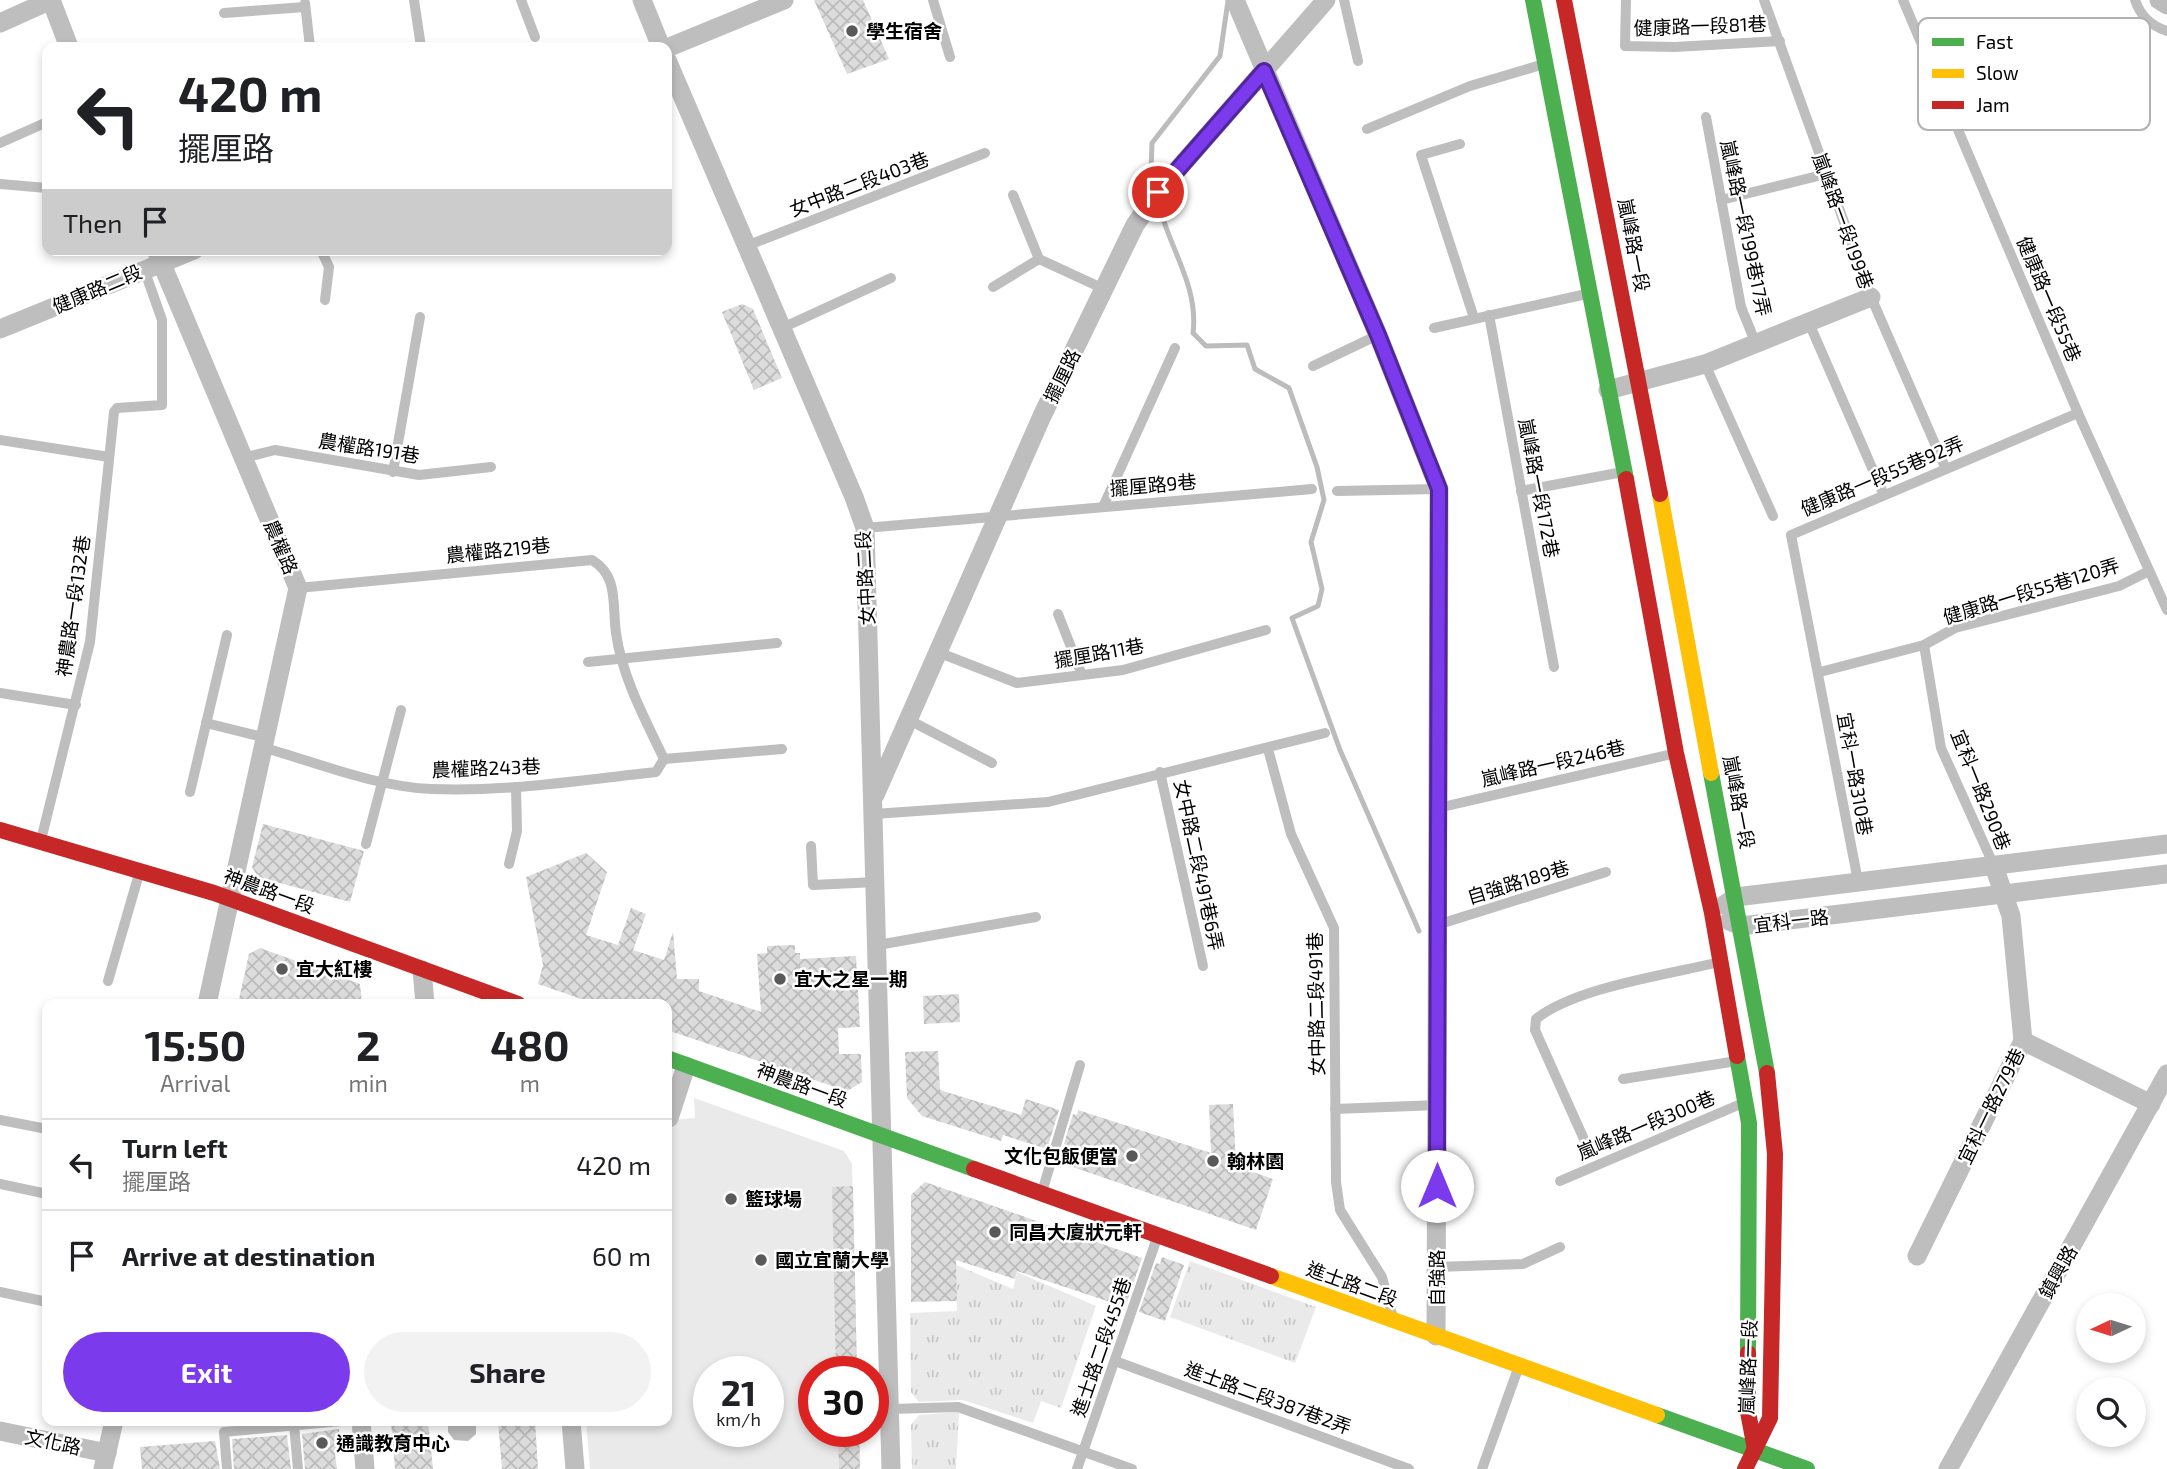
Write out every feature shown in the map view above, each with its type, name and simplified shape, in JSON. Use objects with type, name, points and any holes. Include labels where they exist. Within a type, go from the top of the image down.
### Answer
[{"type":"main road","name":"嵐峰路一段","points":[[1533,0],[1592,292],[1676,753],[1712,914],[1745,1102],[1750,1146],[1748,1412],[1755,1449]]},
{"type":"main road","name":"嵐峰路一段","points":[[1564,0],[1736,897],[1775,1125],[1770,1418],[1755,1449]]},
{"type":"main road","name":"神農路一段","points":[[0,830],[231,900],[504,999]]},
{"type":"main road","name":"神農路一段","points":[[672,1060],[884,1136]]},
{"type":"main road","name":"進士路二段","points":[[884,1136],[1807,1469]]},
{"type":"main road","points":[[1745,1469],[1755,1449]]},
{"type":"street","points":[[0,23],[51,0],[67,42]]},
{"type":"street","points":[[642,0],[659,42]]},
{"type":"street","points":[[672,46],[784,0]]},
{"type":"street","name":"自強路","points":[[1235,0],[1378,335],[1439,489],[1437,808],[1440,924],[1436,1336]]},
{"type":"street","name":"擺厘路","points":[[874,807],[997,516],[1135,225],[1158,192],[1326,0]]},
{"type":"street","name":"女中路二段","points":[[672,72],[865,528],[884,1136],[891,1469]]},
{"type":"street","name":"健康路二段","points":[[0,329],[157,258]]},
{"type":"street","name":"農權路","points":[[157,258],[298,588],[208,999]]},
{"type":"street","name":"嵐峰路一段199巷","points":[[1608,390],[1639,384],[1705,364],[1871,297]]},
{"type":"street","name":"宜科一路","points":[[1712,914],[1736,897],[2167,844]]},
{"type":"street","name":"宜科一路279巷","points":[[1917,1256],[2023,1041],[2011,916],[1994,866]]},
{"type":"street","name":"宜科一路","points":[[1712,914],[1741,926],[2005,896],[2167,874]]},
{"type":"street","points":[[422,970],[425,999]]},
{"type":"street","points":[[2023,1041],[2151,1104]]},
{"type":"street","points":[[672,1109],[687,1066]]},
{"type":"street","name":"鎮興路","points":[[1948,1469],[2167,1074]]},
{"type":"street","points":[[105,1461],[113,1426]]},
{"type":"street","points":[[361,1426],[365,1469]]},
{"type":"street","points":[[571,1426],[575,1469]]},
{"type":"street","name":"文化路","points":[[0,1431],[105,1461]]},
{"type":"lane","points":[[414,0],[420,42]]},
{"type":"lane","points":[[521,0],[536,37]]},
{"type":"lane","points":[[933,0],[950,57]]},
{"type":"lane","points":[[1343,0],[1358,61]]},
{"type":"lane","name":"健康路一段81巷","points":[[1626,0],[1625,46],[1675,47],[1780,41]]},
{"type":"lane","name":"嵐峰路一段199巷","points":[[1764,0],[1871,297]]},
{"type":"lane","name":"健康路一段55巷","points":[[1903,0],[1918,35]]},
{"type":"lane","points":[[2135,0],[2139,12],[2146,18]]},
{"type":"lane","points":[[224,13],[305,3],[309,42]]},
{"type":"lane","points":[[2150,21],[2167,31]]},
{"type":"lane","points":[[1367,130],[1470,86],[1544,64]]},
{"type":"lane","name":"嵐峰路一段199巷17弄","points":[[1706,117],[1741,307],[1756,344]]},
{"type":"lane","points":[[0,143],[42,124]]},
{"type":"lane","name":"健康路一段55巷","points":[[1958,130],[2078,413],[2167,610]]},
{"type":"lane","points":[[1460,144],[1421,155],[1474,318]]},
{"type":"lane","name":"女中路二段403巷","points":[[746,247],[985,153]]},
{"type":"lane","points":[[1721,201],[1826,174]]},
{"type":"lane","points":[[0,184],[42,188]]},
{"type":"lane","points":[[1013,195],[1039,260],[1104,289]]},
{"type":"lane","points":[[324,256],[329,267],[325,300]]},
{"type":"lane","name":"神農路一段132巷","points":[[40,841],[90,642],[114,412],[117,408],[162,405],[162,320],[157,258]]},
{"type":"lane","points":[[993,287],[1039,260]]},
{"type":"lane","points":[[782,327],[891,278]]},
{"type":"lane","points":[[1434,328],[1592,292]]},
{"type":"lane","points":[[1871,297],[1945,467]]},
{"type":"lane","name":"嵐峰路一段172巷","points":[[1489,316],[1554,667]]},
{"type":"lane","points":[[393,471],[421,317]]},
{"type":"lane","points":[[1809,323],[1883,493]]},
{"type":"lane","points":[[1313,366],[1378,335]]},
{"type":"lane","points":[[1102,507],[1175,348]]},
{"type":"lane","points":[[1705,364],[1773,516]]},
{"type":"lane","name":"健康路一段55巷92弄","points":[[1819,672],[1791,535],[1883,493],[2078,413]]},
{"type":"lane","points":[[0,440],[109,457]]},
{"type":"lane","name":"農權路191巷","points":[[243,458],[275,450],[419,475],[491,467]]},
{"type":"lane","points":[[1521,491],[1623,472]]},
{"type":"lane","name":"擺厘路9巷","points":[[865,528],[1312,489]]},
{"type":"lane","points":[[1337,491],[1439,489]]},
{"type":"lane","name":"農權路219巷","points":[[298,588],[592,560],[603,566],[612,580],[616,634],[622,660]]},
{"type":"lane","name":"健康路一段55巷120弄","points":[[1819,672],[1924,645],[1955,628],[2119,586],[2149,571]]},
{"type":"lane","points":[[1058,614],[1082,675]]},
{"type":"lane","name":"擺厘路11巷","points":[[940,653],[1017,683],[1123,670],[1266,630]]},
{"type":"lane","points":[[190,792],[227,635]]},
{"type":"lane","points":[[588,662],[777,643]]},
{"type":"lane","name":"宜科一路290巷","points":[[1924,645],[1941,748],[1994,866]]},
{"type":"lane","points":[[622,660],[631,689],[664,759],[782,749]]},
{"type":"lane","name":"宜科一路310巷","points":[[1819,672],[1857,881]]},
{"type":"lane","points":[[0,693],[76,705]]},
{"type":"lane","points":[[366,844],[401,710]]},
{"type":"lane","points":[[909,720],[992,763]]},
{"type":"lane","name":"農權路243巷","points":[[206,723],[381,780],[430,789],[516,787],[656,772],[664,759]]},
{"type":"lane","points":[[874,807],[1048,802],[1325,733]]},
{"type":"lane","name":"女中路二段491巷","points":[[1268,749],[1291,834],[1334,929],[1335,1182],[1340,1210],[1382,1277],[1394,1321]]},
{"type":"lane","name":"嵐峰路一段246巷","points":[[1437,808],[1676,753]]},
{"type":"lane","name":"女中路二段491巷6弄","points":[[1160,772],[1202,966]]},
{"type":"lane","points":[[509,864],[517,831],[516,787]]},
{"type":"lane","points":[[811,846],[813,886],[876,882]]},
{"type":"lane","points":[[108,981],[140,871]]},
{"type":"lane","name":"自強路189巷","points":[[1440,924],[1606,872]]},
{"type":"lane","points":[[878,945],[1036,918]]},
{"type":"lane","points":[[1587,1146],[1535,1030],[1536,1019],[1546,1010],[1580,996],[1719,962]]},
{"type":"lane","points":[[1623,1079],[1738,1061]]},
{"type":"lane","points":[[1042,1193],[1080,1065]]},
{"type":"lane","name":"嵐峰路一段300巷","points":[[1560,1181],[1745,1102]]},
{"type":"lane","points":[[1335,1109],[1438,1105]]},
{"type":"lane","points":[[0,1120],[42,1128]]},
{"type":"lane","points":[[0,1184],[42,1193]]},
{"type":"lane","name":"進士路二段455巷","points":[[1077,1469],[1158,1236]]},
{"type":"lane","points":[[1437,1267],[1523,1264],[1560,1247]]},
{"type":"lane","points":[[0,1292],[42,1301]]},
{"type":"lane","name":"進士路二段387巷2弄","points":[[1115,1361],[1409,1469]]},
{"type":"lane","points":[[1482,1469],[1519,1365]]},
{"type":"lane","points":[[891,1409],[958,1407],[1132,1469]]},
{"type":"lane","points":[[227,1469],[224,1432],[284,1426]]},
{"type":"lane","points":[[294,1426],[298,1469]]},
{"type":"green space","name":"國立宜蘭大學","points":[[694,1098],[844,1151],[852,1164],[857,1356],[798,1356],[798,1447],[859,1447],[860,1469],[590,1469],[586,1426],[672,1426],[672,1120],[695,1118]]},
{"type":"green space","points":[[1190,1261],[1316,1307],[1295,1363],[1170,1317]]},
{"type":"green space","points":[[956,1265],[1013,1289],[1017,1272],[1096,1306],[1061,1408],[1041,1401],[1033,1423],[963,1400],[919,1402],[911,1392],[910,1313],[957,1311]]},
{"type":"green space","points":[[959,1412],[956,1469],[912,1469],[911,1425],[919,1415]]},
{"type":"shaded area","points":[[448,1426],[476,1426],[476,1434],[468,1441],[454,1440],[448,1432]]},
{"type":"building","name":"學生宿舍","points":[[814,0],[863,0],[889,59],[847,74]]},
{"type":"building","points":[[742,304],[753,309],[782,378],[754,390],[722,312]]},
{"type":"building","points":[[263,824],[364,851],[350,902],[258,877],[252,867]]},
{"type":"building","points":[[586,853],[607,872],[586,935],[618,945],[631,908],[646,914],[633,950],[664,960],[673,932],[677,979],[699,979],[699,991],[761,1012],[757,954],[767,953],[767,946],[795,945],[795,953],[800,953],[800,959],[856,956],[860,1027],[838,1028],[839,1054],[861,1054],[862,1082],[847,1091],[672,1032],[672,999],[582,999],[538,984],[543,965],[526,877]]},
{"type":"building","name":"宜大紅樓","points":[[260,948],[360,984],[362,999],[239,999],[249,954]]},
{"type":"building","points":[[959,994],[960,1022],[924,1024],[923,996]]},
{"type":"building","points":[[938,1051],[940,1090],[1021,1115],[1026,1099],[1059,1110],[1047,1149],[1003,1135],[1001,1141],[922,1116],[907,1098],[905,1052]]},
{"type":"building","points":[[1233,1104],[1236,1166],[1273,1179],[1256,1230],[1067,1165],[1061,1154],[1073,1114],[1077,1115],[1078,1110],[1211,1153],[1209,1105]]},
{"type":"building","points":[[925,1182],[1142,1258],[1125,1307],[1017,1271],[1015,1279],[956,1260],[957,1301],[911,1302],[911,1195]]},
{"type":"building","points":[[853,1186],[857,1356],[836,1356],[832,1187]]},
{"type":"building","points":[[1162,1257],[1184,1265],[1165,1321],[1139,1312],[1156,1263],[1160,1264]]},
{"type":"building","points":[[391,1426],[429,1426],[433,1469],[395,1469]]},
{"type":"building","points":[[498,1426],[535,1426],[538,1469],[502,1469]]},
{"type":"building","name":"通識教育中心","points":[[339,1429],[341,1454],[335,1454],[337,1469],[305,1469],[302,1434]]},
{"type":"building","points":[[287,1435],[291,1469],[234,1469],[232,1439]]},
{"type":"building","points":[[215,1441],[220,1469],[142,1469],[140,1447]]},
{"type":"building","points":[[838,1447],[859,1447],[860,1469],[839,1469]]},
{"type":"waterway","points":[[2159,0],[2167,5]]},
{"type":"waterway","points":[[1155,188],[1151,171],[1152,143],[1220,56],[1228,1]]},
{"type":"waterway","points":[[1158,201],[1187,282],[1194,315],[1193,333],[1206,346],[1247,345],[1255,369],[1289,388],[1317,467],[1324,500],[1311,542],[1322,589],[1318,606],[1292,618],[1340,750],[1419,931]]},
{"type":"traffic: fast","points":[[1533,0],[1626,479]]},
{"type":"traffic: fast","points":[[1711,773],[1767,1073]]},
{"type":"traffic: fast","points":[[1737,1056],[1749,1123],[1748,1353]]},
{"type":"traffic: fast","points":[[672,1060],[974,1169]]},
{"type":"traffic: fast","points":[[1657,1415],[1807,1469]]},
{"type":"traffic: slow","points":[[1660,494],[1711,773]]},
{"type":"traffic: slow","points":[[1271,1276],[1657,1415]]},
{"type":"traffic: jam","points":[[1564,0],[1660,494]]},
{"type":"traffic: jam","points":[[1626,479],[1676,753],[1712,913],[1737,1056]]},
{"type":"traffic: jam","points":[[0,830],[214,893],[504,999]]},
{"type":"traffic: jam","points":[[1745,1469],[1770,1418],[1775,1154],[1767,1073]]},
{"type":"traffic: jam","points":[[974,1169],[1271,1276]]},
{"type":"traffic: jam","points":[[1748,1353],[1748,1412],[1755,1449]]},
{"type":"place","name":"學生宿舍","points":[[852,31]]},
{"type":"place","name":"宜大紅樓","points":[[282,969]]},
{"type":"place","name":"宜大之星一期","points":[[780,979]]},
{"type":"place","name":"文化包飯便當","points":[[1132,1156]]},
{"type":"place","name":"翰林園","points":[[1213,1161]]},
{"type":"place","name":"籃球場","points":[[731,1199]]},
{"type":"place","name":"同昌大廈狀元軒","points":[[995,1232]]},
{"type":"place","name":"國立宜蘭大學","points":[[761,1260]]},
{"type":"place","name":"通識教育中心","points":[[322,1443]]},
{"type":"route","points":[[1158,192],[1264,71],[1378,335],[1439,489],[1437,808],[1440,924],[1437,1186]]}]
